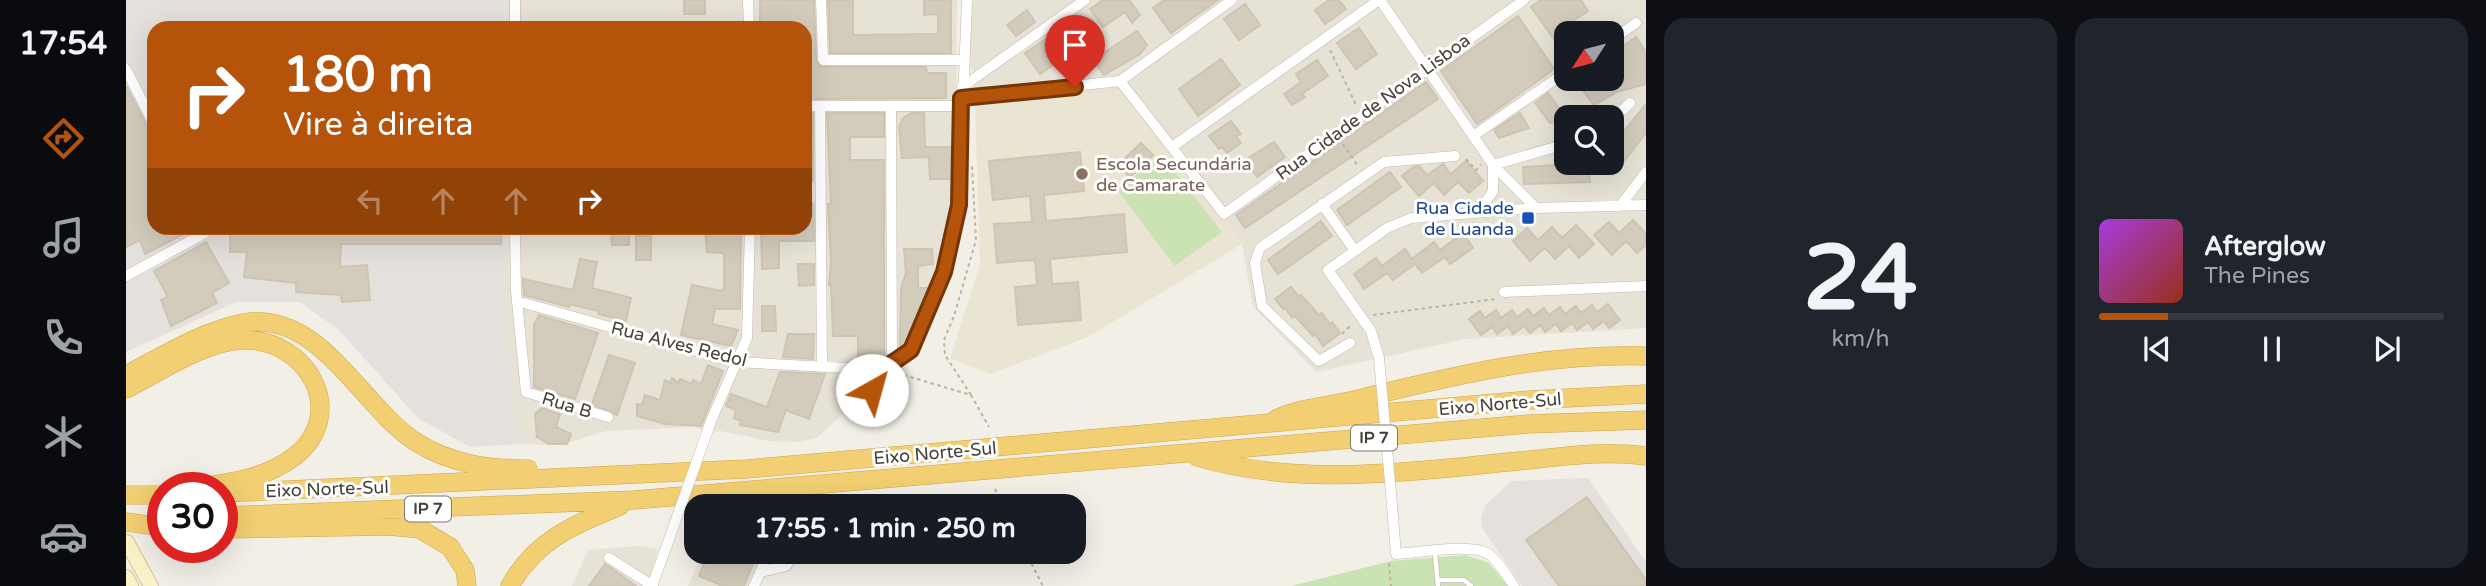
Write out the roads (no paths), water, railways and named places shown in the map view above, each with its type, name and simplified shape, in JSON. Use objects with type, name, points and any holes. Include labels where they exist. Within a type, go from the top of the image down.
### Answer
[{"type":"highway","points":[[126,375],[209,333],[245,323],[292,328],[322,347],[385,416],[416,442],[452,459],[488,469],[534,469],[577,477]]},
{"type":"highway","points":[[126,389],[216,344],[245,340],[282,347],[308,369],[320,397],[315,429],[297,454],[265,475],[238,480]]},
{"type":"highway","points":[[1266,425],[1295,410],[1345,402],[1503,365],[1589,357],[1646,356]]},
{"type":"highway","name":"Eixo Norte-Sul","points":[[238,492],[746,469],[1530,400],[1646,394]]},
{"type":"highway","name":"Eixo Norte-Sul","points":[[238,515],[634,500],[1528,424],[1646,420]]},
{"type":"highway","points":[[1187,454],[1241,468],[1353,476],[1585,455],[1626,453],[1646,456]]},
{"type":"highway","points":[[126,495],[147,494]]},
{"type":"highway","points":[[510,586],[518,571],[544,542],[634,500]]},
{"type":"highway","points":[[126,521],[147,519]]},
{"type":"highway","points":[[126,521],[147,524]]},
{"type":"highway","points":[[238,528],[389,526],[420,530],[450,547],[465,570],[467,586]]},
{"type":"street","points":[[515,0],[515,21]]},
{"type":"street","points":[[748,0],[749,21]]},
{"type":"street","points":[[821,0],[823,60],[963,60]]},
{"type":"street","points":[[872,390],[889,367],[911,350],[944,272],[959,205],[961,97],[967,0]]},
{"type":"street","points":[[961,97],[1085,0]]},
{"type":"street","points":[[812,106],[891,106],[1120,81],[1232,0]]},
{"type":"street","points":[[1172,146],[1379,0],[1493,165],[1536,208]]},
{"type":"street","name":"Rua Cidade de Nova Lisboa","points":[[1120,81],[1224,214],[1524,0]]},
{"type":"street","points":[[1624,32],[1636,23]]},
{"type":"street","points":[[126,69],[147,110]]},
{"type":"street","points":[[1473,136],[1554,80]]},
{"type":"street","points":[[1624,109],[1630,103]]},
{"type":"street","points":[[820,106],[822,366]]},
{"type":"street","points":[[889,367],[891,106]]},
{"type":"street","points":[[1493,165],[1554,147]]},
{"type":"street","points":[[1349,343],[1319,360],[1269,316],[1259,294],[1255,263],[1260,248],[1384,162],[1455,156]]},
{"type":"street","points":[[1479,212],[1493,191],[1493,165]]},
{"type":"street","points":[[1620,206],[1646,172]]},
{"type":"street","points":[[1322,204],[1355,251]]},
{"type":"street","points":[[1514,586],[1486,553],[1471,549],[1396,554],[1379,358],[1375,339],[1328,270],[1387,228],[1411,218],[1536,208],[1646,205]]},
{"type":"street","points":[[126,276],[201,235]]},
{"type":"street","points":[[515,235],[517,301]]},
{"type":"street","points":[[609,558],[652,586],[711,421],[747,338],[750,235]]},
{"type":"street","points":[[1504,292],[1646,286]]},
{"type":"street","name":"Rua Alves Redol","points":[[517,301],[735,362],[889,367]]},
{"type":"street","name":"Rua B","points":[[517,301],[526,393],[608,417]]},
{"type":"street","points":[[127,542],[151,586]]},
{"type":"street","points":[[754,586],[764,564]]},
{"type":"street","points":[[760,572],[787,564]]},
{"type":"street","points":[[126,577],[131,586]]},
{"type":"lane","points":[[1435,552],[1438,583],[1464,579],[1471,586]]},
{"type":"place","name":"Escola Secundária de Camarate","points":[[1082,174]]},
{"type":"place","name":"Rua Cidade de Luanda","points":[[1528,218]]}]
